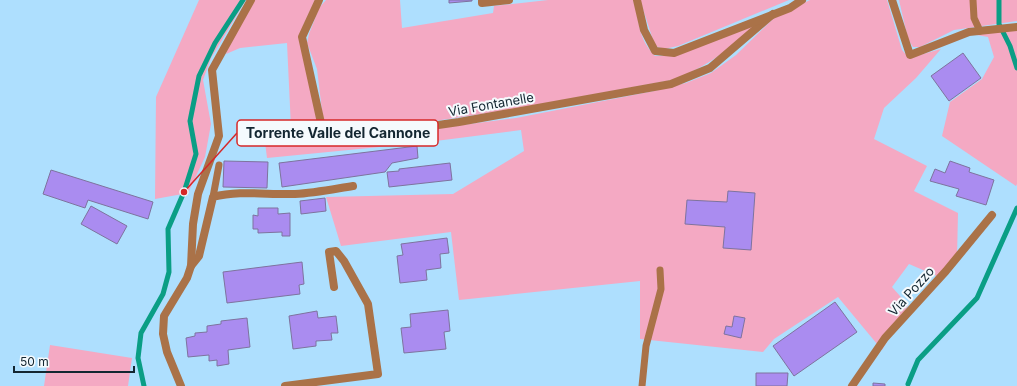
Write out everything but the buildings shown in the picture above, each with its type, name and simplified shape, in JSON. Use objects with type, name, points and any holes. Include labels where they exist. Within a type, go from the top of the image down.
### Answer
[{"type":"street","points":[[181,386],[167,352],[163,328],[164,316],[187,278],[191,266],[193,224],[198,194],[219,136],[212,70],[251,0]]},
{"type":"street","name":"Via Fontanelle","points":[[319,0],[302,37],[321,123],[332,131],[349,138],[467,120],[671,84],[710,68],[773,14]]},
{"type":"street","points":[[482,0],[482,3],[509,0]]},
{"type":"street","name":"Via Fontanelle","points":[[637,0],[644,30],[655,51],[674,53],[790,8],[802,0]]},
{"type":"street","points":[[892,0],[910,56],[969,32],[1017,27]]},
{"type":"street","points":[[191,266],[199,256],[213,197],[228,193],[245,192],[296,194],[353,186]]},
{"type":"street","name":"Via Pozzo","points":[[852,386],[885,338],[946,271],[992,215]]},
{"type":"street","points":[[285,386],[378,374],[368,304],[344,261],[336,251],[329,252],[334,287]]},
{"type":"lane","points":[[973,0],[974,18],[980,31]]},
{"type":"lane","points":[[213,197],[219,165]]},
{"type":"lane","points":[[642,386],[646,346],[661,289],[660,270]]},
{"type":"shaded area","points":[[199,0],[246,0],[211,58],[203,80],[211,124],[205,157],[188,193],[155,199],[156,97]]},
{"type":"shaded area","points":[[253,0],[315,0],[303,26],[317,117],[324,132],[331,136],[348,140],[516,118],[654,91],[686,83],[711,73],[736,55],[775,17],[810,0],[887,0],[902,50],[909,58],[941,49],[916,78],[884,108],[874,139],[927,166],[914,191],[958,213],[957,258],[939,277],[909,264],[892,287],[908,305],[882,350],[838,297],[774,339],[763,352],[640,339],[640,281],[459,300],[451,232],[341,246],[326,197],[453,194],[524,151],[521,130],[420,143],[267,158],[264,134],[291,128],[287,43],[240,48],[226,54],[230,42]]},
{"type":"shaded area","points":[[326,0],[400,0],[402,28],[493,13],[494,6],[548,0],[633,0],[642,35],[649,49],[655,56],[676,56],[762,21],[720,55],[697,69],[672,80],[508,110],[354,133],[336,128],[323,119],[317,69],[307,43],[319,8]]},
{"type":"shaded area","points":[[640,0],[789,0],[678,46],[664,49],[655,46]]},
{"type":"shaded area","points":[[899,0],[1017,0],[1017,21],[954,30],[920,47],[913,47],[908,39]]},
{"type":"shaded area","points":[[1017,29],[1016,186],[942,136],[950,102],[982,79],[994,57],[988,37],[971,34]]},
{"type":"shaded area","points":[[50,345],[132,358],[128,386],[44,386]]},
{"type":"waterway","points":[[144,386],[138,358],[141,333],[163,294],[169,272],[168,229],[184,192],[196,154],[190,121],[199,76],[215,43],[243,0]]},
{"type":"waterway","points":[[999,0],[999,24],[1010,46],[1017,68]]},
{"type":"waterway","points":[[908,384],[918,360],[977,298],[1017,208]]},
{"type":"place","name":"Torrente Valle del Cannone","points":[[184,192]]}]
